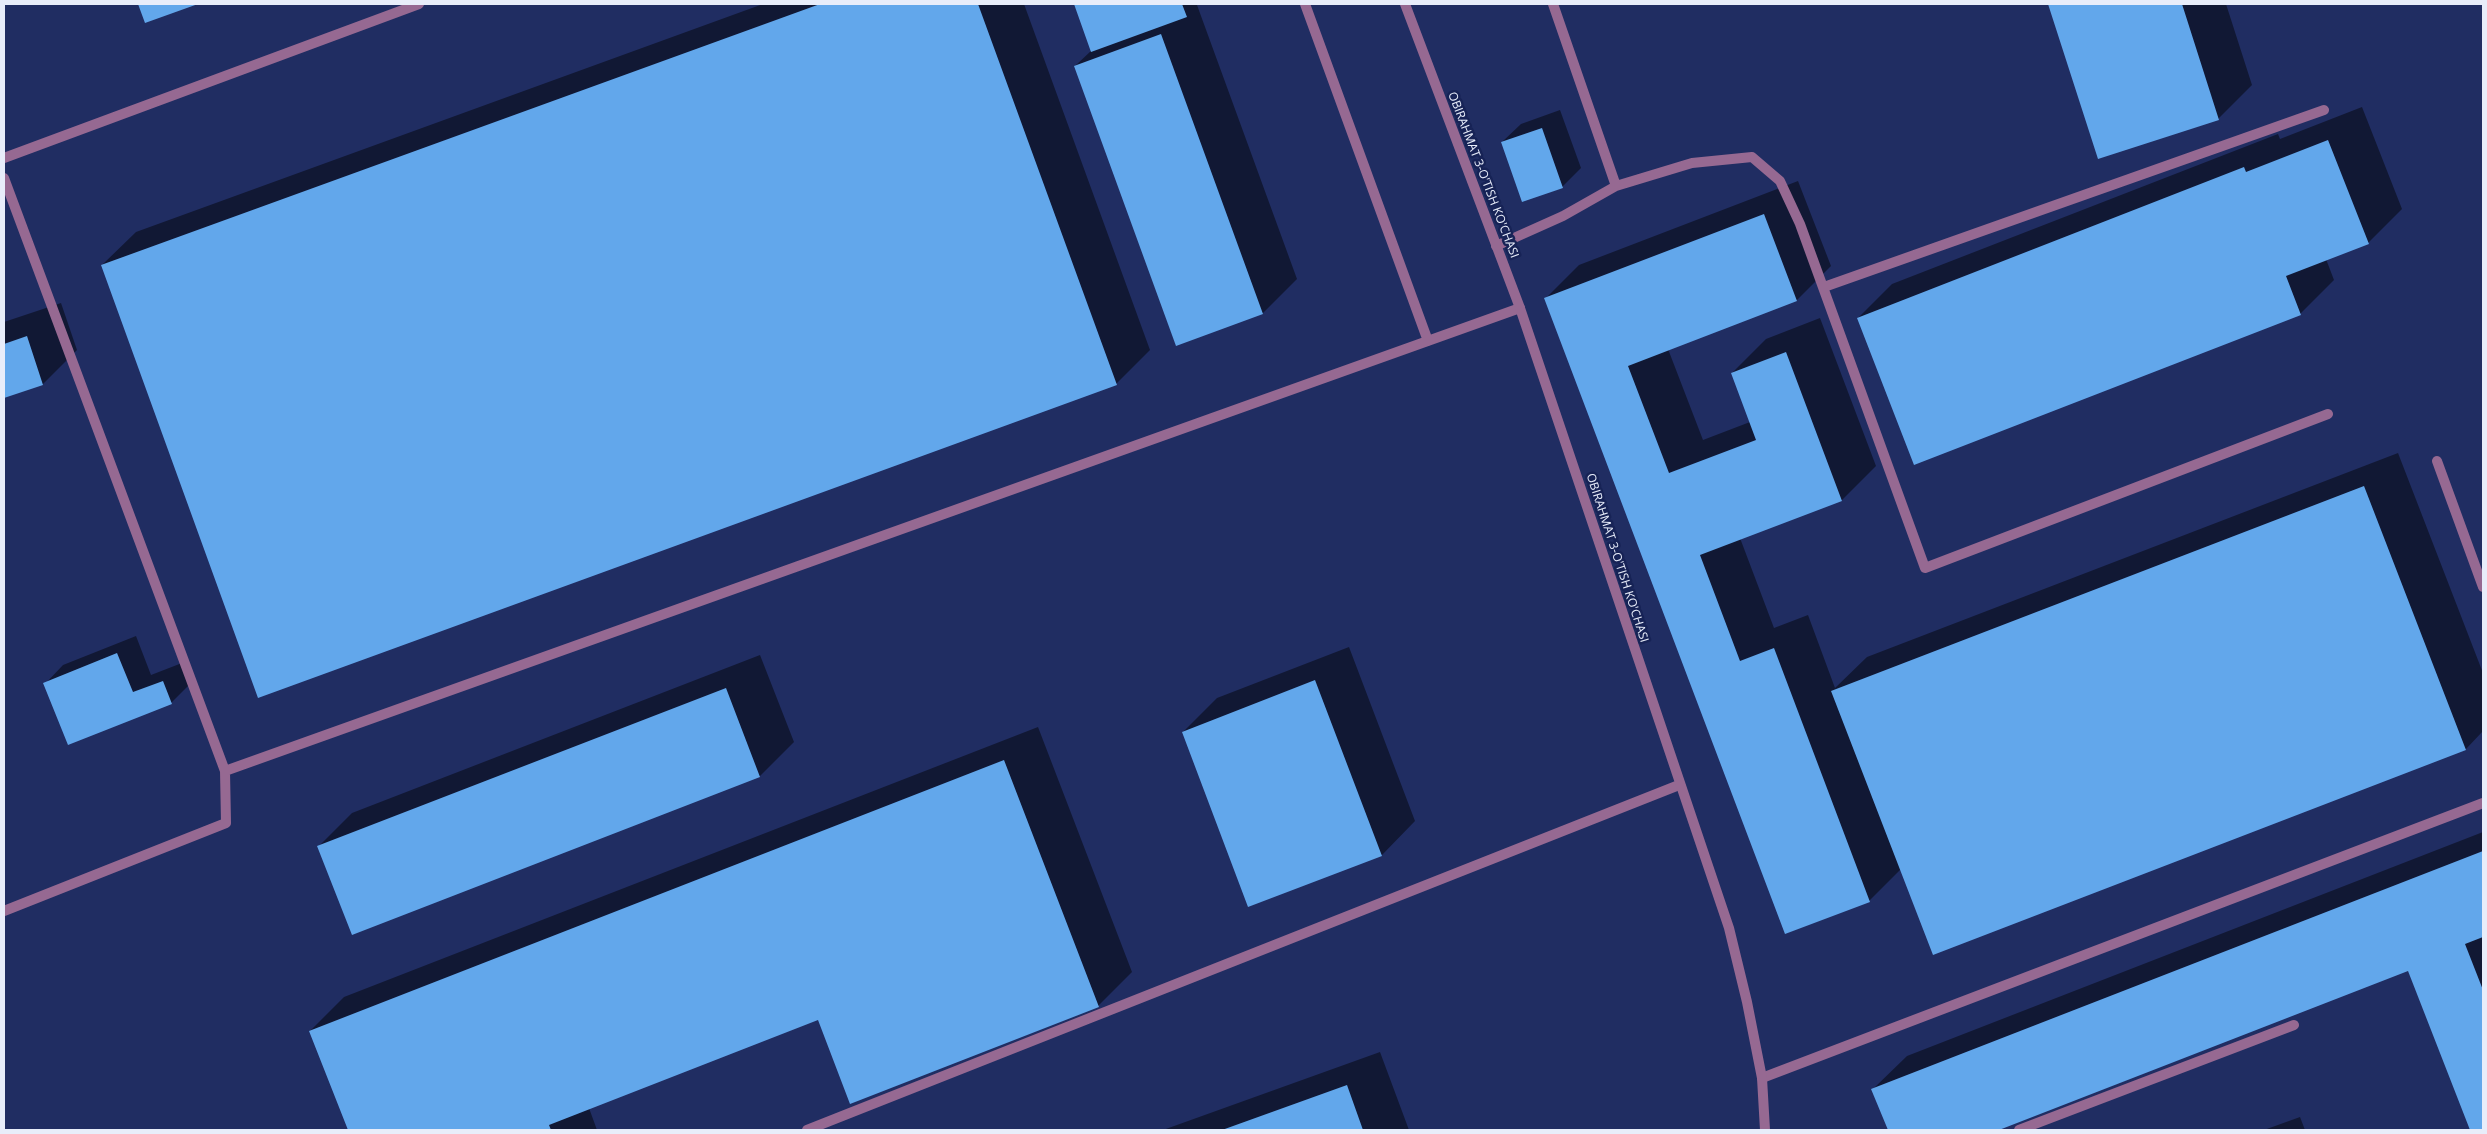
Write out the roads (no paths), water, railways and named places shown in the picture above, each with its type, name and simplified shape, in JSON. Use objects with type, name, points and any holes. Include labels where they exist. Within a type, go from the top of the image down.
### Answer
[{"type":"street","points":[[4,158],[419,4]]},
{"type":"street","points":[[1305,4],[1428,341]]},
{"type":"street","name":"OBIRAHMAT 3-O'TISH KO'CHASI","points":[[1405,4],[1520,308],[1679,785],[1729,928],[1748,1002],[1762,1078],[1764,1130]]},
{"type":"street","points":[[1554,4],[1616,186]]},
{"type":"street","points":[[1824,287],[2324,110]]},
{"type":"street","points":[[1496,246],[1563,216],[1616,186],[1692,163],[1752,157],[1780,181],[1800,224],[1925,568],[2328,414]]},
{"type":"street","points":[[4,178],[226,771],[226,823],[4,911]]},
{"type":"street","points":[[226,771],[1520,308]]},
{"type":"street","points":[[2437,461],[2483,587]]},
{"type":"street","points":[[807,1130],[1679,785]]},
{"type":"street","points":[[1762,1078],[2483,803]]},
{"type":"street","points":[[2019,1130],[2294,1025]]}]
